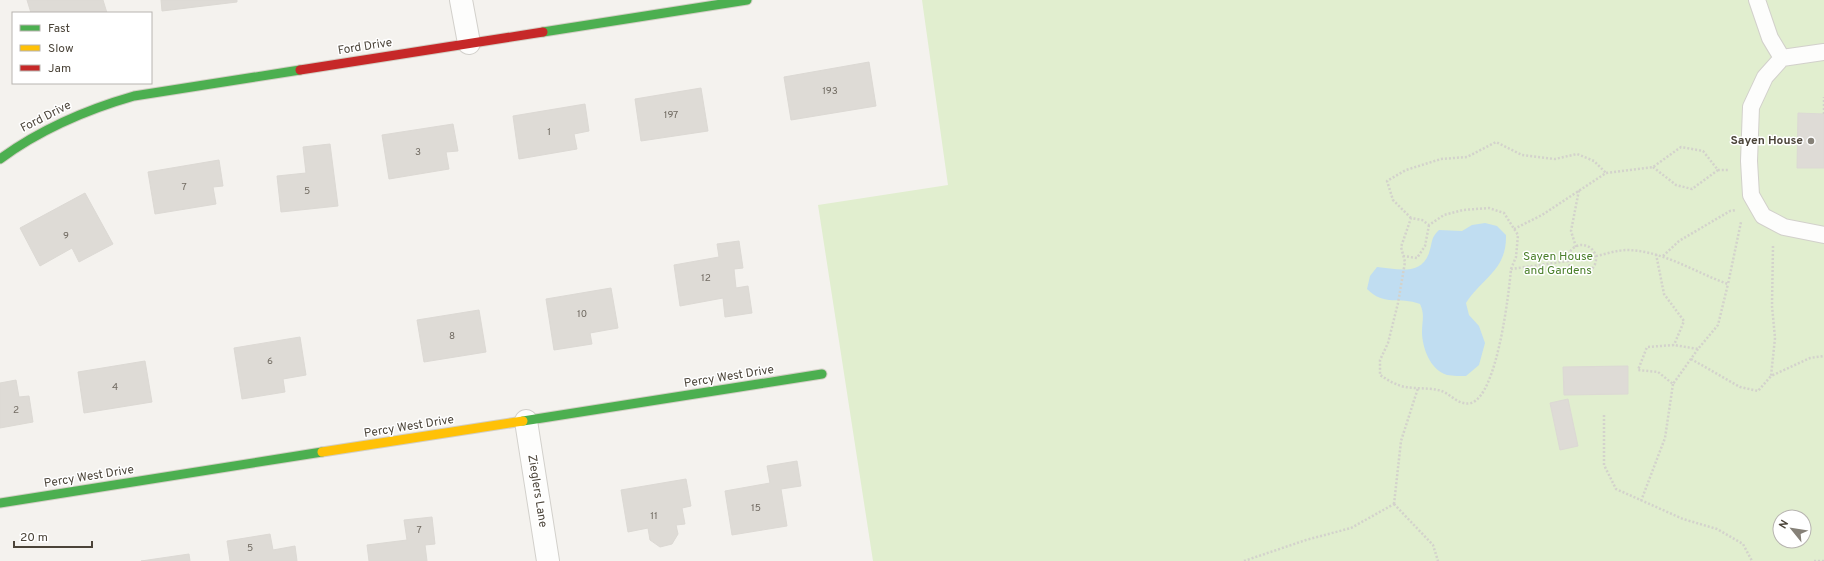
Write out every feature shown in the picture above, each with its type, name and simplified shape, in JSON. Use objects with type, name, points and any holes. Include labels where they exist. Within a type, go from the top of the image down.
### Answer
[{"type":"street","points":[[461,0],[469,43]]},
{"type":"street","name":"Ford Drive","points":[[0,159],[17,146],[55,123],[97,106],[134,96],[747,0]]},
{"type":"street","name":"Percy West Drive","points":[[0,503],[822,374]]},
{"type":"street","name":"Zieglers Lane","points":[[526,421],[548,561]]},
{"type":"lane","points":[[1757,0],[1770,38],[1782,58]]},
{"type":"lane","points":[[1824,52],[1782,58],[1765,77],[1751,108],[1749,169],[1749,201],[1763,216],[1784,227],[1824,235]]},
{"type":"path","points":[[1824,97],[1824,114]]},
{"type":"path","points":[[1430,225],[1422,220],[1411,218],[1392,200],[1387,181],[1406,170],[1441,159],[1467,157],[1496,142],[1522,156],[1555,159],[1577,154],[1594,161],[1606,173]]},
{"type":"path","points":[[1514,229],[1542,215],[1606,173],[1653,167],[1681,147],[1703,151],[1718,170]]},
{"type":"path","points":[[1653,167],[1676,185],[1692,189],[1718,170],[1749,169]]},
{"type":"path","points":[[1576,247],[1571,230],[1579,190]]},
{"type":"path","points":[[1663,256],[1679,241],[1749,201]]},
{"type":"path","points":[[1641,501],[1665,438],[1673,384],[1698,349],[1718,325],[1742,220],[1749,201]]},
{"type":"path","points":[[1403,256],[1417,258],[1425,246],[1430,225],[1444,215],[1464,210],[1489,208],[1504,213],[1518,235],[1516,256],[1511,269],[1508,303],[1494,369],[1480,397],[1471,403],[1455,401],[1440,390],[1397,385],[1380,375],[1380,360],[1388,343],[1398,303],[1405,262],[1403,256],[1401,248],[1411,218]]},
{"type":"path","points":[[1771,376],[1776,338],[1772,306],[1772,273],[1774,240],[1778,224]]},
{"type":"path","points":[[1587,246],[1596,256],[1596,265],[1585,274],[1576,272],[1572,269],[1568,261],[1570,252],[1576,247],[1587,246]]},
{"type":"path","points":[[1596,256],[1625,250],[1656,254],[1683,264],[1708,277],[1728,284]]},
{"type":"path","points":[[1656,254],[1664,294],[1684,321],[1674,345]]},
{"type":"path","points":[[1511,269],[1568,261]]},
{"type":"path","points":[[1673,384],[1658,372],[1638,370],[1647,347],[1674,345],[1698,349]]},
{"type":"path","points":[[1691,359],[1740,387],[1758,391],[1771,376],[1810,358],[1824,356]]},
{"type":"path","points":[[1418,388],[1401,441],[1394,504],[1433,545],[1438,561]]},
{"type":"path","points":[[1604,415],[1604,465],[1616,488],[1682,519],[1717,529],[1743,544],[1752,561]]},
{"type":"path","points":[[1244,561],[1306,540],[1351,528],[1394,504]]},
{"type":"path","points":[[1814,561],[1824,561]]},
{"type":"green space","name":"Sayen House and Gardens","points":[[922,0],[1824,0],[1824,561],[873,561],[818,205],[948,185]]},
{"type":"water","points":[[1485,223],[1497,226],[1506,235],[1503,257],[1493,272],[1466,303],[1469,315],[1479,326],[1485,343],[1479,365],[1466,376],[1447,375],[1436,368],[1425,351],[1422,338],[1423,315],[1420,304],[1380,298],[1367,289],[1370,276],[1377,267],[1400,270],[1414,268],[1420,265],[1429,253],[1433,238],[1439,230],[1462,231],[1472,225]]},
{"type":"building","points":[[27,0],[103,0],[107,12],[31,12]]},
{"type":"building","points":[[161,0],[237,0],[237,2],[162,11]]},
{"type":"building","points":[[869,62],[876,106],[791,120],[784,77]]},
{"type":"building","points":[[701,88],[708,131],[641,141],[635,99]]},
{"type":"building","points":[[585,104],[589,131],[574,134],[577,149],[519,159],[513,116]]},
{"type":"building","name":"Sayen House","points":[[1798,113],[1824,114],[1824,168],[1797,168]]},
{"type":"building","points":[[453,124],[458,151],[446,152],[449,169],[389,179],[382,135]]},
{"type":"building","points":[[330,144],[338,206],[281,212],[277,176],[306,173],[303,147]]},
{"type":"building","points":[[219,160],[223,186],[213,187],[216,204],[155,214],[148,172]]},
{"type":"building","points":[[85,193],[113,244],[79,262],[72,248],[40,266],[20,228]]},
{"type":"building","points":[[739,241],[743,268],[734,269],[736,288],[748,286],[752,313],[725,317],[723,298],[680,306],[674,265],[719,257],[717,244]]},
{"type":"building","points":[[611,288],[618,328],[590,333],[592,344],[554,350],[546,299]]},
{"type":"building","points":[[479,310],[486,352],[424,362],[417,320]]},
{"type":"building","points":[[300,337],[306,375],[283,379],[285,392],[242,399],[234,348]]},
{"type":"building","points":[[145,361],[152,402],[84,413],[78,372]]},
{"type":"building","points":[[1628,366],[1628,394],[1564,395],[1563,367]]},
{"type":"building","points":[[16,380],[19,397],[29,396],[33,422],[0,428],[0,383]]},
{"type":"building","points":[[1568,399],[1578,446],[1560,450],[1550,403]]},
{"type":"building","points":[[797,461],[801,486],[781,489],[787,526],[732,535],[725,491],[770,483],[767,466]]},
{"type":"building","points":[[686,479],[691,506],[682,508],[685,524],[676,525],[678,534],[672,544],[660,547],[650,540],[648,528],[628,532],[621,490]]},
{"type":"building","points":[[432,517],[435,544],[425,545],[427,561],[369,561],[367,545],[407,540],[404,520]]},
{"type":"building","points":[[270,534],[273,550],[295,546],[297,561],[230,561],[227,541]]},
{"type":"building","points":[[189,554],[190,561],[141,561]]},
{"type":"traffic: fast","points":[[543,32],[747,0]]},
{"type":"traffic: fast","points":[[0,159],[31,138],[81,114],[116,101],[134,96],[300,70]]},
{"type":"traffic: fast","points":[[523,421],[822,374]]},
{"type":"traffic: fast","points":[[0,503],[322,452]]},
{"type":"traffic: slow","points":[[322,452],[523,421]]},
{"type":"traffic: jam","points":[[300,70],[543,32]]},
{"type":"place","name":"Sayen House","points":[[1811,141]]}]
